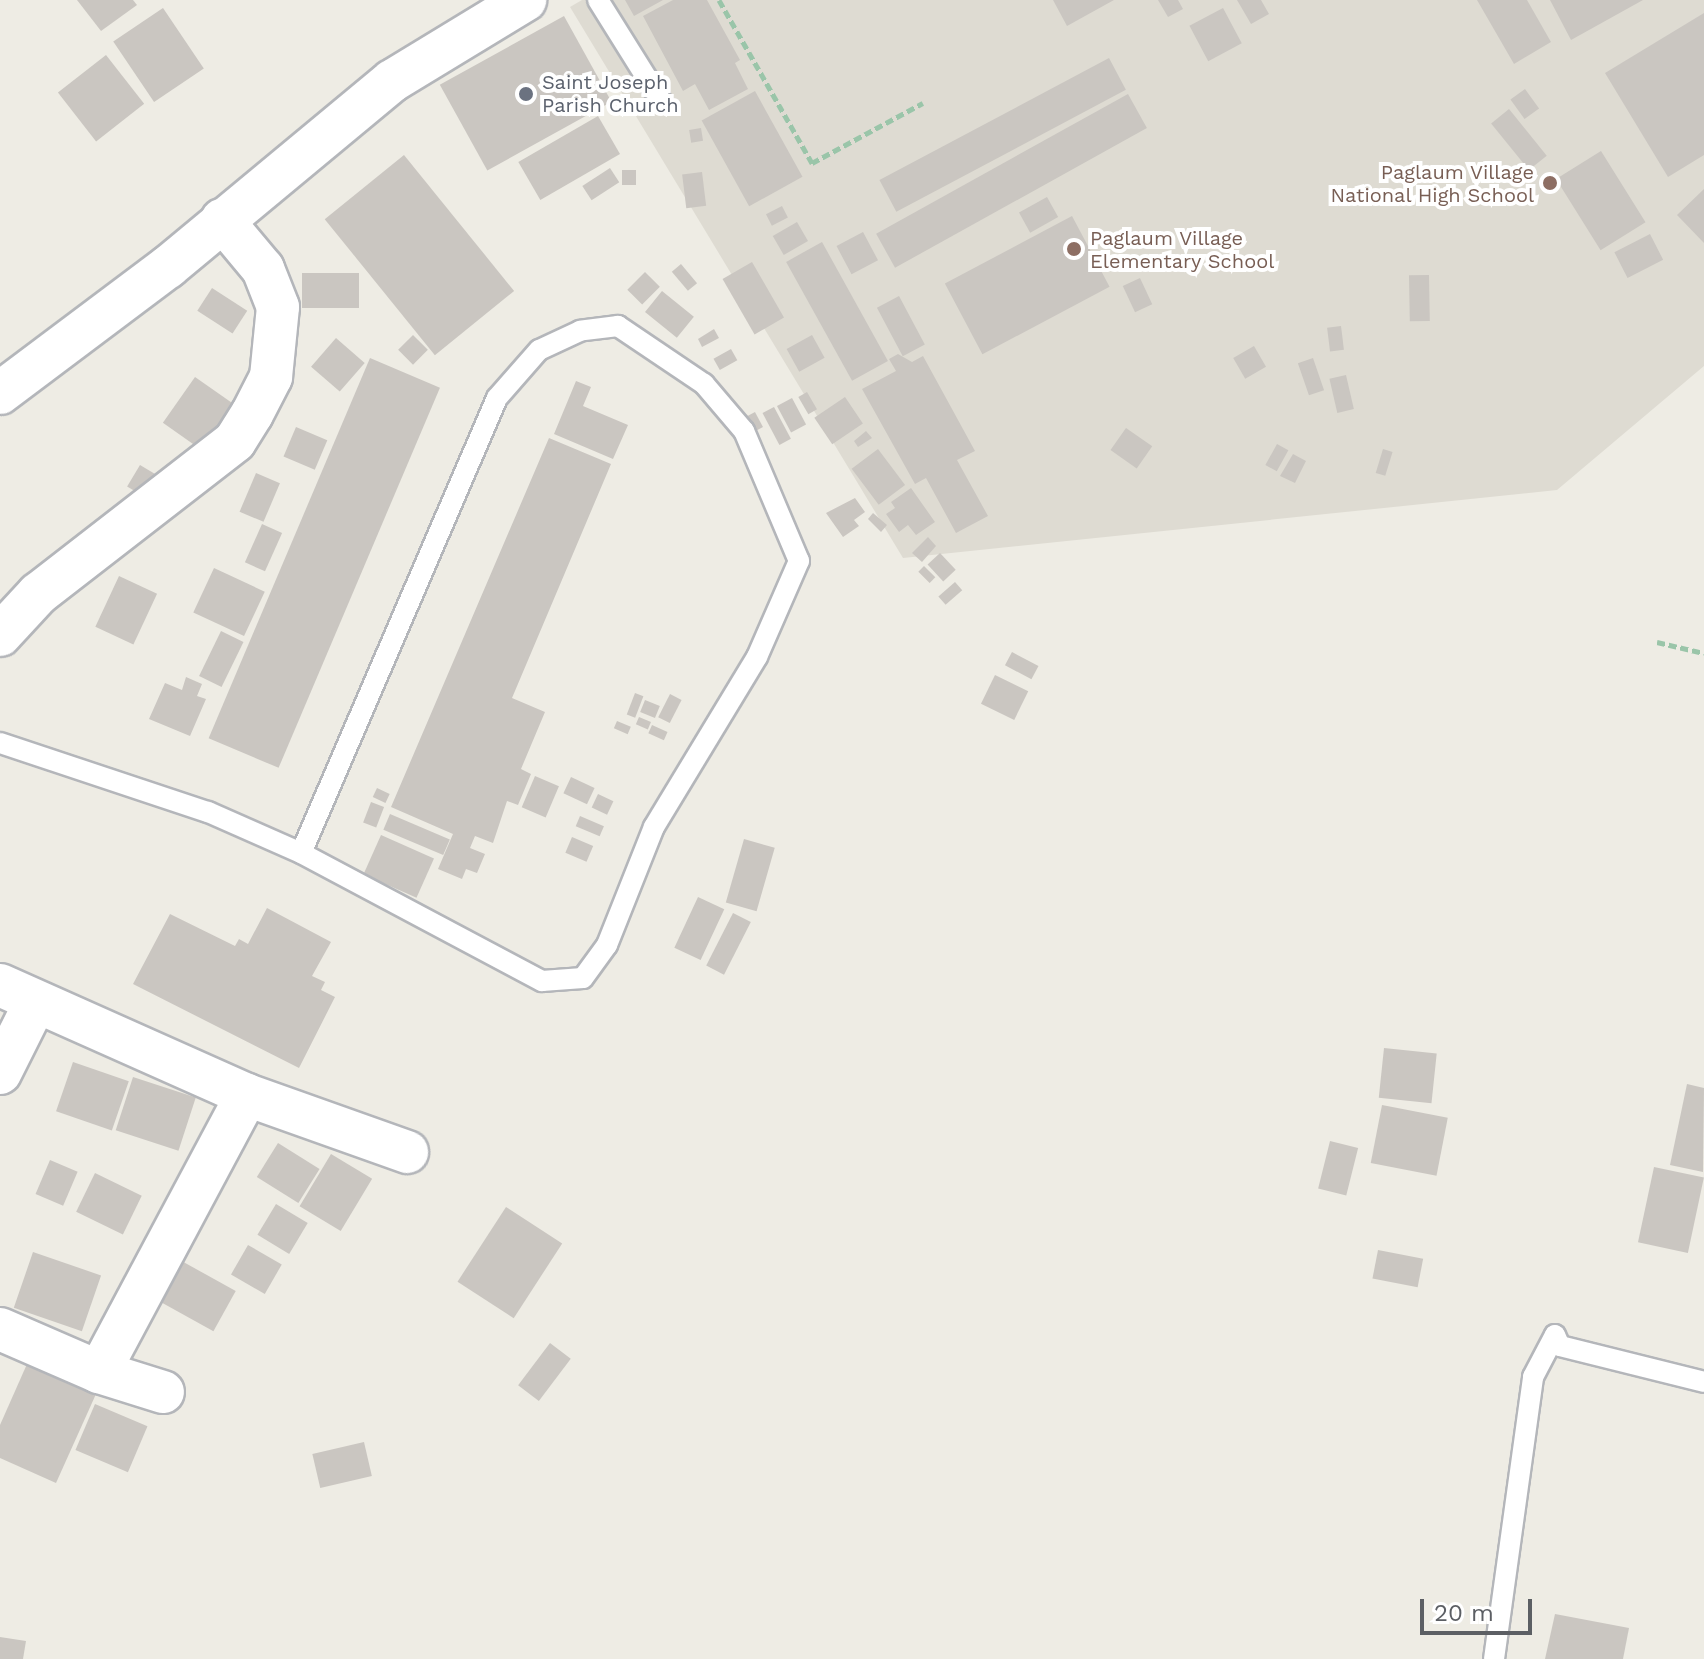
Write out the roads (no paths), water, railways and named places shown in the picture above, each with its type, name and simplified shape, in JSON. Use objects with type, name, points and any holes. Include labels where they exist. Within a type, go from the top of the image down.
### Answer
[{"type":"street","points":[[0,393],[222,220],[392,81],[525,0]]},
{"type":"street","points":[[0,635],[38,594],[219,455],[252,414],[271,377],[278,307],[263,269],[222,220]]},
{"type":"street","points":[[0,1073],[17,994],[247,1095],[407,1152]]},
{"type":"street","points":[[99,1372],[247,1095]]},
{"type":"street","points":[[0,1329],[99,1372],[163,1392]]},
{"type":"lane","points":[[598,0],[661,101]]},
{"type":"lane","points":[[0,743],[208,812],[301,853],[542,981],[583,978],[607,945],[654,827],[757,657],[799,561],[744,431],[704,384],[618,326],[580,331],[539,350],[497,398],[301,853]]},
{"type":"lane","points":[[1494,1659],[1533,1377],[1555,1335],[1560,1346],[1704,1382]]},
{"type":"place","name":"Saint Joseph Parish Church","points":[[526,94]]},
{"type":"place","name":"Paglaum Village National High School","points":[[1550,183]]},
{"type":"place","name":"Paglaum Village Elementary School","points":[[1074,249]]}]
